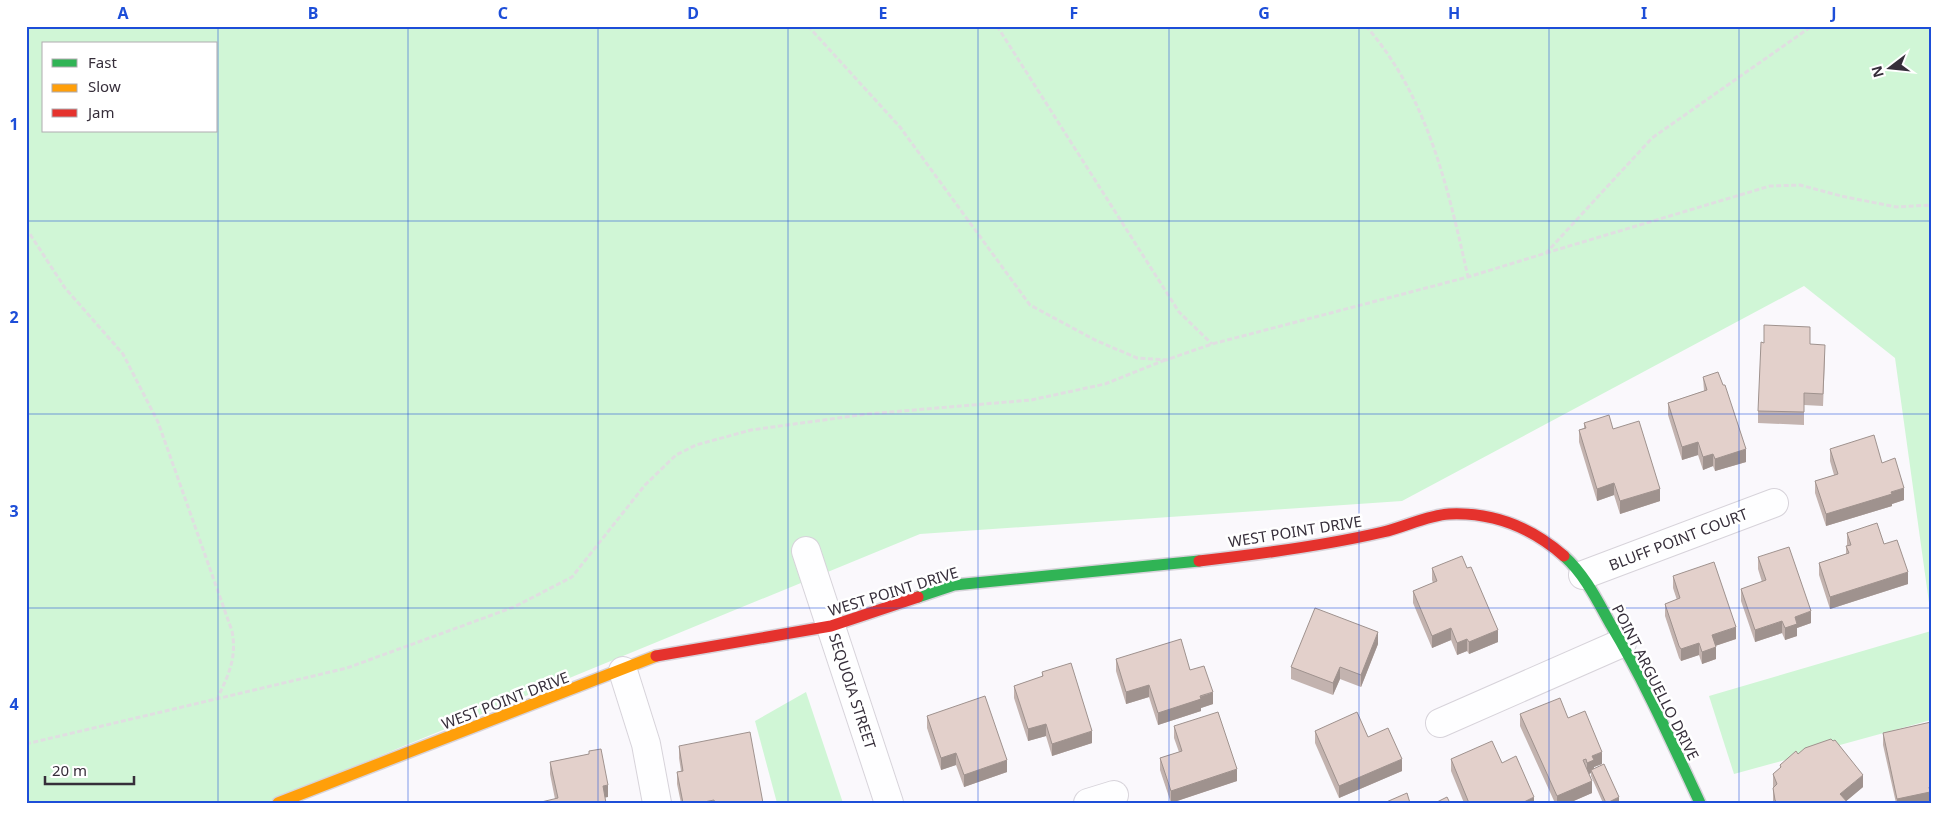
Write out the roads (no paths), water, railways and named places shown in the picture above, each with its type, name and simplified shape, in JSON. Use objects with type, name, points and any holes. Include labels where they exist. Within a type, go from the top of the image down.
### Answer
[{"type":"street","name":"BLUFF POINT COURT","points":[[1583,575],[1774,503]]},
{"type":"street","name":"WEST POINT DRIVE","points":[[278,803],[623,671],[652,657],[831,626],[954,585],[1276,553],[1382,532],[1448,514],[1482,516],[1524,528],[1546,540],[1583,575]]},
{"type":"street","name":"SEQUOIA STREET","points":[[806,551],[889,803]]},
{"type":"street","name":"POINT ARGUELLO DRIVE","points":[[1583,575],[1622,643],[1663,723],[1700,803]]},
{"type":"street","points":[[1440,723],[1622,643]]},
{"type":"street","points":[[623,671],[646,744],[657,803]]},
{"type":"street","points":[[1088,803],[1114,795]]}]
